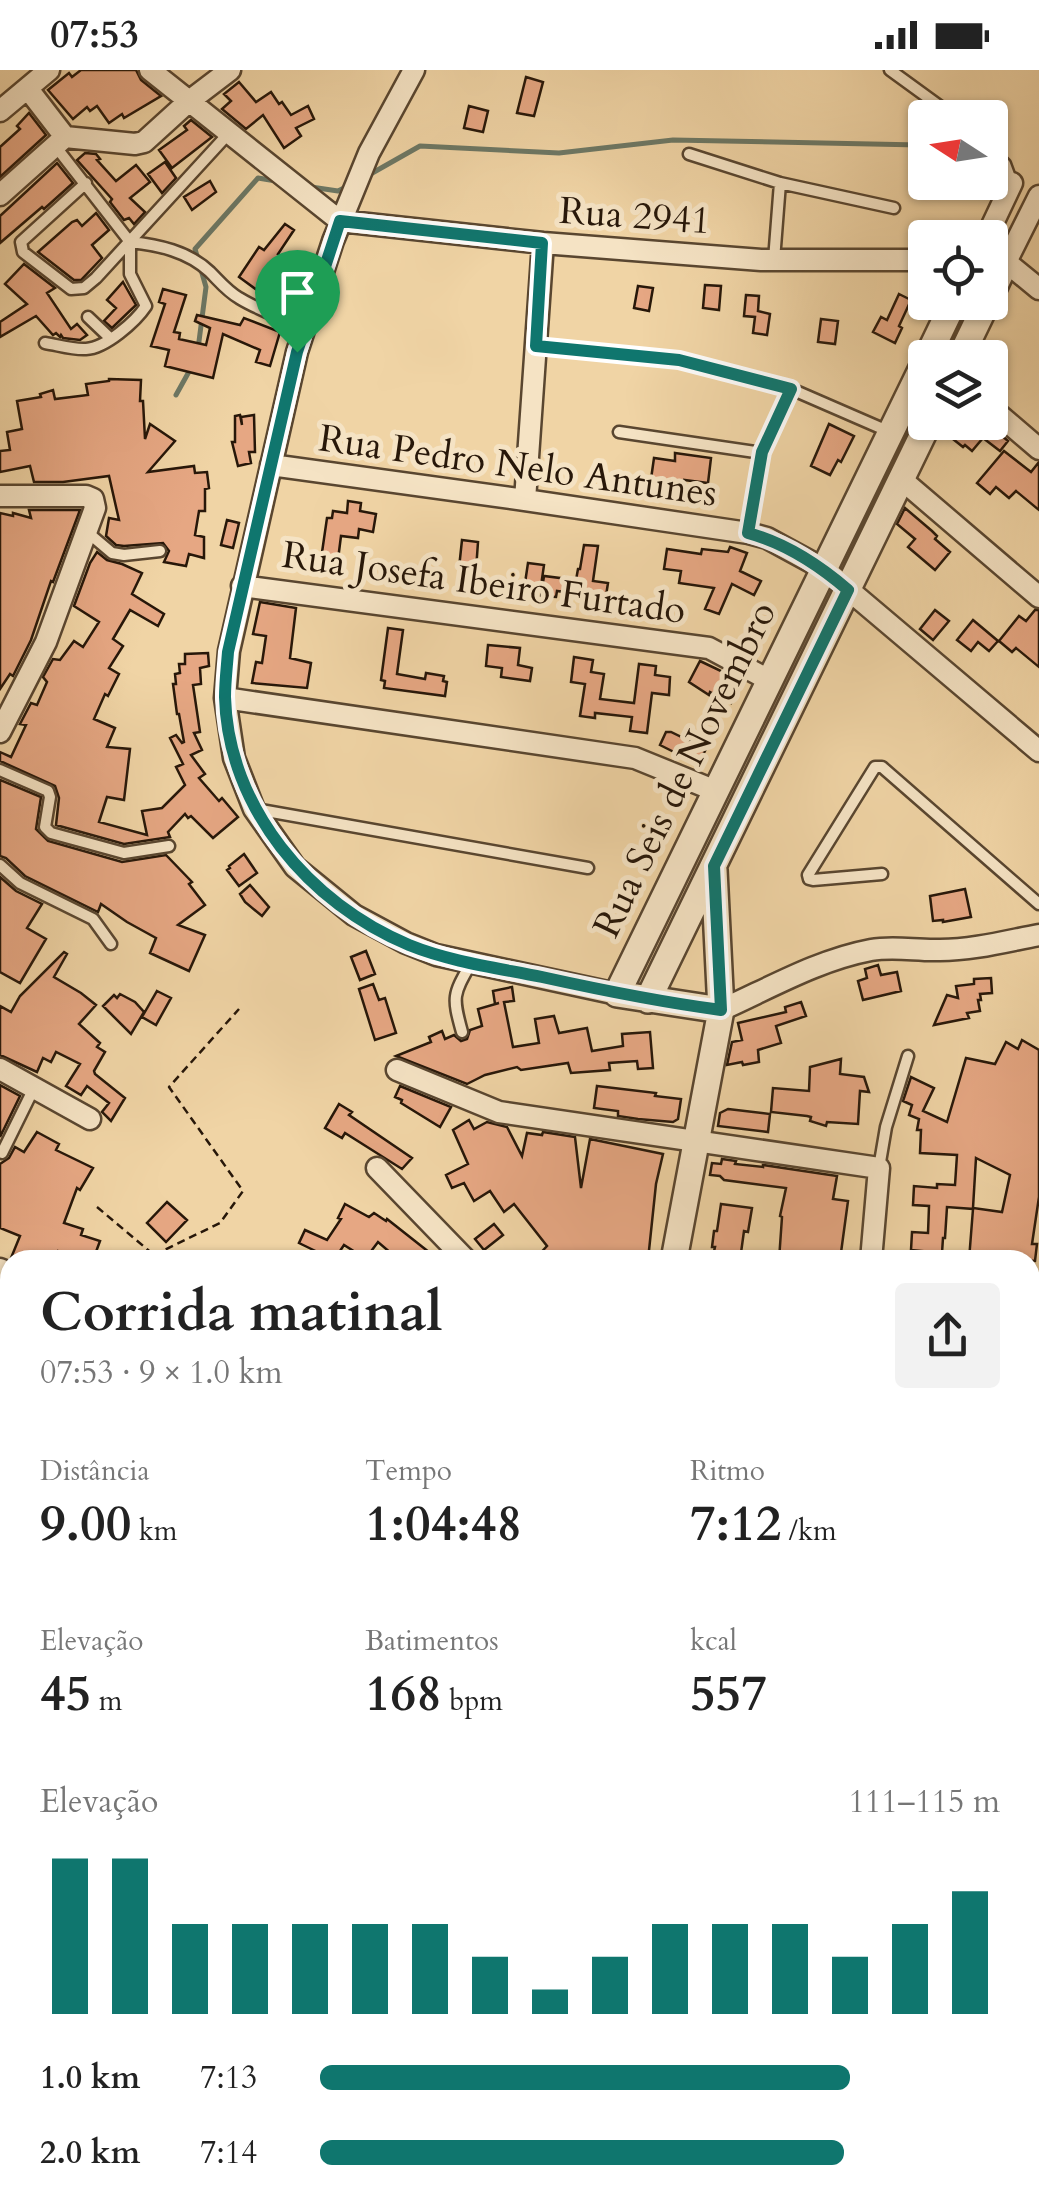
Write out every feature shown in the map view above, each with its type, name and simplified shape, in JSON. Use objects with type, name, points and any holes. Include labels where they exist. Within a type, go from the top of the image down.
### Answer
[{"type":"street","points":[[0,112],[50,70]]},
{"type":"street","points":[[150,70],[340,221]]},
{"type":"street","points":[[0,195],[61,142],[140,143],[230,70]]},
{"type":"street","points":[[414,70],[369,153],[340,221],[297,352],[242,586],[228,652],[225,698],[234,758],[254,809],[296,867],[354,916],[406,944],[436,955],[648,1000],[721,1010],[827,961],[872,950],[961,949],[1039,935]]},
{"type":"street","points":[[28,88],[61,142]]},
{"type":"street","points":[[995,220],[1012,183]]},
{"type":"street","points":[[1008,245],[1039,196]]},
{"type":"street","name":"Rua 2941","points":[[340,221],[542,243],[774,260],[908,260]]},
{"type":"street","points":[[525,500],[542,243]]},
{"type":"street","points":[[1008,268],[1039,289]]},
{"type":"street","name":"Rua Seis de Novembro","points":[[617,994],[908,397]]},
{"type":"street","points":[[1008,423],[1039,448]]},
{"type":"street","name":"Rua Seis de Novembro","points":[[648,1000],[919,440]]},
{"type":"street","name":"Rua Pedro Nelo Antunes","points":[[271,465],[767,538],[824,570],[1039,752]]},
{"type":"street","points":[[901,479],[1039,597]]},
{"type":"street","points":[[0,496],[86,496],[93,499],[95,508],[46,642],[0,732]]},
{"type":"street","name":"Rua Josefa Ibeiro Furtado","points":[[242,586],[709,648],[769,680]]},
{"type":"street","points":[[225,698],[636,758],[716,791]]},
{"type":"street","points":[[676,1250],[721,1010],[714,866]]},
{"type":"street","points":[[0,1070],[90,1119]]},
{"type":"street","points":[[397,1070],[499,1112],[879,1168],[872,1250]]},
{"type":"street","points":[[376,1168],[456,1250]]},
{"type":"lane","points":[[890,70],[931,100]]},
{"type":"lane","points":[[86,183],[21,242],[23,252],[71,289],[84,288],[96,278],[228,134]]},
{"type":"lane","points":[[45,342],[92,350],[132,324],[146,306],[130,274],[130,242],[61,142]]},
{"type":"lane","points":[[690,154],[780,182],[894,208]]},
{"type":"lane","points":[[1008,172],[1012,183]]},
{"type":"lane","points":[[774,260],[780,182]]},
{"type":"lane","points":[[130,242],[180,252],[244,301],[305,328]]},
{"type":"lane","points":[[88,317],[110,338]]},
{"type":"lane","points":[[536,346],[679,360],[791,389],[891,432]]},
{"type":"lane","points":[[748,533],[762,452],[791,389]]},
{"type":"lane","points":[[619,432],[762,452]]},
{"type":"lane","points":[[86,531],[112,553],[160,551]]},
{"type":"lane","points":[[882,874],[813,880],[808,875],[875,767],[882,767],[1039,904]]},
{"type":"lane","points":[[0,770],[48,791],[45,827],[50,834],[124,853],[169,846]]},
{"type":"lane","points":[[254,809],[588,868]]},
{"type":"lane","points":[[0,865],[20,883],[92,920],[110,944]]},
{"type":"lane","points":[[462,1032],[455,993],[471,962]]},
{"type":"lane","points":[[879,1168],[886,1127],[908,1056]]},
{"type":"lane","points":[[2,1154],[34,1088]]},
{"type":"path","points":[[168,1250],[220,1223],[244,1191],[169,1086],[239,1009]]},
{"type":"path","points":[[97,1207],[143,1250]]},
{"type":"building","points":[[81,70],[136,70],[141,80],[161,96],[109,123],[97,106],[90,111],[87,107],[73,119],[48,90],[69,73],[72,77]]},
{"type":"building","points":[[526,77],[543,82],[534,116],[517,113]]},
{"type":"building","points":[[239,82],[256,102],[271,92],[291,115],[308,106],[314,119],[296,128],[301,136],[284,148],[263,115],[246,129],[222,109],[231,101],[224,94]]},
{"type":"building","points":[[469,106],[488,111],[483,132],[464,128]]},
{"type":"building","points":[[29,113],[46,135],[0,177],[0,147],[20,129],[17,126]]},
{"type":"building","points":[[191,120],[212,137],[172,168],[159,150],[187,130],[184,126]]},
{"type":"building","points":[[85,153],[96,154],[116,181],[136,165],[150,182],[130,198],[145,212],[134,224],[129,218],[124,220],[110,202],[112,199],[77,160]]},
{"type":"building","points":[[165,162],[176,178],[162,193],[148,174]]},
{"type":"building","points":[[57,163],[73,183],[0,243],[0,216]]},
{"type":"building","points":[[210,181],[216,192],[192,210],[184,197]]},
{"type":"building","points":[[96,213],[109,230],[92,245],[102,258],[81,280],[74,280],[38,252],[72,222],[77,220],[82,226]]},
{"type":"building","points":[[285,224],[294,230],[278,254],[298,265],[285,291],[281,289],[272,301],[239,277],[259,247],[264,250]]},
{"type":"building","points":[[24,264],[55,288],[47,293],[71,329],[77,324],[87,335],[80,340],[53,335],[36,316],[0,337],[0,322],[27,304],[5,284]]},
{"type":"building","points":[[123,282],[136,305],[112,328],[104,321],[116,308],[107,300]]},
{"type":"building","points":[[705,285],[721,286],[719,310],[703,308]]},
{"type":"building","points":[[638,286],[653,288],[649,311],[634,308]]},
{"type":"building","points":[[163,289],[186,295],[174,332],[180,333],[179,339],[206,345],[210,328],[195,321],[197,315],[240,325],[244,318],[280,332],[270,366],[256,362],[260,350],[223,334],[213,378],[165,366],[169,350],[151,346],[165,304],[159,302]]},
{"type":"building","points":[[899,294],[908,298],[895,343],[873,332],[881,317],[887,320]]},
{"type":"building","points":[[746,295],[759,296],[758,311],[770,314],[767,335],[753,333],[755,317],[744,316]]},
{"type":"building","points":[[821,319],[838,321],[835,344],[818,342]]},
{"type":"building","points":[[109,379],[141,380],[145,439],[150,424],[175,441],[148,472],[194,466],[195,473],[207,472],[205,511],[199,511],[195,535],[204,537],[204,558],[189,554],[186,566],[164,562],[169,551],[163,543],[116,545],[106,536],[109,518],[119,520],[109,476],[34,482],[30,466],[0,472],[0,451],[10,450],[7,432],[22,429],[17,401],[41,397],[40,394],[53,390],[55,399],[88,395],[86,384]]},
{"type":"building","points":[[240,415],[242,425],[241,417],[254,415],[255,452],[249,452],[251,463],[238,466],[232,442],[235,416]]},
{"type":"building","points":[[829,424],[854,436],[830,475],[811,466]]},
{"type":"building","points":[[954,440],[981,440],[972,451]]},
{"type":"building","points":[[986,440],[1007,440],[1000,451]]},
{"type":"building","points":[[1004,451],[1031,472],[1039,462],[1039,510],[1016,491],[1009,498],[996,487],[990,494],[977,483]]},
{"type":"building","points":[[675,453],[711,458],[708,483],[651,479],[654,458],[675,461]]},
{"type":"building","points":[[348,501],[361,503],[360,511],[376,514],[373,532],[359,529],[358,538],[341,536],[336,575],[319,573],[327,518],[332,518],[333,511],[347,513]]},
{"type":"building","points":[[905,508],[950,552],[935,570],[908,547],[915,539],[897,524]]},
{"type":"building","points":[[29,510],[80,510],[31,640],[13,676],[10,674],[0,689],[0,513],[31,518]]},
{"type":"building","points":[[227,520],[239,523],[233,548],[221,545]]},
{"type":"building","points":[[462,540],[478,542],[476,570],[459,568]]},
{"type":"building","points":[[584,545],[598,546],[593,581],[608,583],[605,602],[557,591],[556,597],[541,596],[544,576],[576,580]]},
{"type":"building","points":[[730,547],[747,553],[740,571],[761,581],[754,595],[732,584],[719,614],[705,609],[714,588],[679,583],[681,571],[664,569],[667,549],[701,554],[702,549],[728,552]]},
{"type":"building","points":[[97,552],[107,560],[142,573],[132,594],[164,614],[158,626],[130,610],[113,639],[123,646],[109,668],[119,674],[94,719],[115,728],[107,747],[130,749],[124,800],[107,797],[99,822],[147,835],[142,811],[162,808],[185,785],[176,767],[183,764],[170,738],[176,735],[184,742],[173,684],[175,674],[180,673],[179,664],[185,664],[185,654],[208,653],[209,666],[200,668],[201,684],[193,685],[200,732],[194,733],[202,750],[191,755],[205,774],[199,778],[238,817],[213,838],[185,814],[168,832],[170,837],[124,844],[56,825],[59,798],[55,786],[0,761],[0,752],[11,757],[26,725],[20,724],[31,703],[37,705],[47,682],[43,677],[53,659],[60,660],[74,641],[83,647],[99,622],[74,606]]},
{"type":"building","points":[[528,563],[544,565],[541,586],[525,583]]},
{"type":"building","points":[[260,602],[296,608],[290,658],[311,663],[307,688],[252,683],[256,662],[262,663],[266,636],[253,634]]},
{"type":"building","points":[[935,610],[949,621],[933,640],[920,629]]},
{"type":"building","points":[[1039,610],[1039,667],[1016,648],[1012,652],[999,641],[1019,616],[1026,621]]},
{"type":"building","points":[[973,620],[998,641],[989,651],[978,642],[971,651],[957,640]]},
{"type":"building","points":[[388,628],[403,630],[397,674],[425,679],[426,673],[444,676],[445,696],[384,688],[385,681],[381,680]]},
{"type":"building","points":[[488,645],[520,648],[518,665],[532,668],[530,681],[501,677],[502,668],[486,666]]},
{"type":"building","points":[[574,657],[593,660],[591,672],[604,674],[600,699],[634,703],[639,664],[656,666],[655,675],[670,677],[669,695],[652,693],[647,733],[630,731],[632,717],[595,713],[595,718],[580,716],[585,684],[571,682]]},
{"type":"building","points":[[700,661],[742,681],[731,703],[689,682]]},
{"type":"building","points":[[666,732],[706,749],[698,764],[660,745]]},
{"type":"building","points":[[0,780],[41,797],[36,829],[48,841],[122,862],[166,855],[192,882],[189,884],[205,905],[178,925],[205,935],[189,971],[150,953],[156,938],[101,904],[98,912],[25,876],[0,856]]},
{"type":"building","points":[[244,854],[257,873],[239,886],[227,870]]},
{"type":"building","points":[[0,877],[16,891],[42,904],[27,928],[46,939],[20,983],[0,972]]},
{"type":"building","points":[[250,885],[269,907],[262,916],[240,894]]},
{"type":"building","points":[[965,889],[971,917],[933,921],[930,896]]},
{"type":"building","points":[[366,951],[375,974],[360,980],[351,957]]},
{"type":"building","points":[[64,952],[67,954],[54,977],[96,1005],[79,1024],[105,1052],[95,1074],[125,1098],[111,1121],[102,1112],[109,1103],[87,1086],[81,1095],[66,1086],[80,1064],[56,1052],[51,1062],[43,1058],[37,1072],[0,1055],[0,1006],[11,1012],[20,996]]},
{"type":"building","points":[[878,965],[881,975],[897,972],[901,991],[863,1000],[858,981],[867,978],[865,969]]},
{"type":"building","points":[[991,978],[992,993],[980,994],[980,1011],[967,1013],[969,1018],[934,1025],[947,995],[958,998],[956,986]]},
{"type":"building","points":[[373,984],[379,1000],[385,998],[396,1033],[375,1040],[359,989]]},
{"type":"building","points":[[512,987],[514,1001],[504,1002],[513,1047],[539,1043],[535,1019],[554,1016],[559,1033],[587,1028],[592,1051],[623,1046],[622,1034],[650,1032],[653,1068],[638,1069],[637,1061],[609,1063],[610,1070],[571,1073],[568,1063],[521,1070],[517,1067],[467,1084],[396,1056],[431,1042],[429,1037],[442,1031],[445,1039],[454,1035],[461,1041],[467,1039],[470,1030],[482,1026],[478,1009],[499,1003],[495,1004],[493,991]]},
{"type":"building","points":[[157,991],[171,998],[156,1025],[142,1017]]},
{"type":"building","points":[[120,994],[144,1012],[131,1034],[103,1006]]},
{"type":"building","points":[[801,1002],[806,1016],[776,1026],[781,1043],[758,1050],[759,1062],[727,1065],[732,1042],[742,1040],[738,1023],[786,1012],[785,1007]]},
{"type":"building","points":[[1022,1040],[1039,1050],[1039,1197],[1032,1244],[1037,1244],[1036,1250],[970,1250],[973,1209],[947,1207],[942,1250],[911,1250],[912,1232],[928,1233],[929,1206],[913,1205],[914,1186],[955,1185],[957,1155],[920,1153],[919,1119],[909,1115],[912,1105],[903,1101],[911,1077],[934,1088],[923,1111],[947,1122],[966,1058],[995,1064],[1006,1042],[1018,1049]],"holes":[[[976,1158],[1010,1175],[1002,1212],[973,1208]]]},
{"type":"building","points":[[841,1059],[840,1074],[864,1077],[869,1092],[860,1091],[858,1124],[827,1122],[826,1126],[810,1121],[811,1117],[771,1112],[773,1088],[809,1091],[810,1067]]},
{"type":"building","points":[[0,1085],[20,1096],[0,1137]]},
{"type":"building","points":[[400,1086],[451,1107],[440,1127],[395,1097]]},
{"type":"building","points":[[597,1086],[681,1099],[678,1119],[638,1119],[594,1108]]},
{"type":"building","points":[[339,1104],[412,1158],[402,1169],[345,1133],[342,1138],[325,1128]]},
{"type":"building","points":[[728,1109],[770,1114],[768,1132],[718,1126],[720,1113]]},
{"type":"building","points":[[469,1120],[474,1129],[487,1122],[507,1127],[522,1156],[527,1133],[575,1137],[581,1188],[590,1139],[663,1154],[649,1250],[543,1250],[547,1246],[514,1204],[504,1212],[490,1191],[474,1201],[464,1183],[452,1188],[446,1175],[468,1164],[453,1130]]},
{"type":"building","points":[[37,1132],[59,1144],[56,1150],[93,1168],[80,1190],[77,1188],[64,1223],[83,1229],[81,1235],[100,1241],[97,1250],[14,1250],[20,1236],[0,1228],[0,1164],[15,1147],[24,1152]]},
{"type":"building","points":[[722,1159],[736,1161],[735,1164],[837,1176],[833,1199],[848,1201],[841,1250],[780,1250],[780,1216],[786,1188],[710,1175],[712,1163],[721,1164]]},
{"type":"building","points":[[167,1202],[187,1220],[166,1242],[147,1223]]},
{"type":"building","points":[[345,1204],[369,1217],[374,1213],[426,1250],[387,1250],[378,1242],[372,1250],[352,1250],[344,1245],[341,1250],[313,1250],[299,1243],[305,1230],[327,1240],[341,1219],[338,1218]]},
{"type":"building","points":[[721,1204],[752,1208],[741,1250],[714,1250]]},
{"type":"building","points":[[494,1224],[503,1235],[484,1250],[475,1239]]},
{"type":"waterway","points":[[367,176],[420,146],[559,153],[673,140],[908,145]]},
{"type":"waterway","points":[[198,349],[206,287],[195,249],[258,178],[276,181]]},
{"type":"waterway","points":[[311,187],[338,191],[348,186]]},
{"type":"waterway","points":[[176,395],[191,368]]},
{"type":"route","points":[[340,221],[542,243],[536,346],[679,360],[791,389],[762,452],[748,533],[767,538],[824,570],[848,590],[714,866],[721,1010],[617,994],[436,955],[406,944],[354,916],[296,867],[254,809],[234,758],[225,698],[228,652],[297,352],[340,221]]}]
